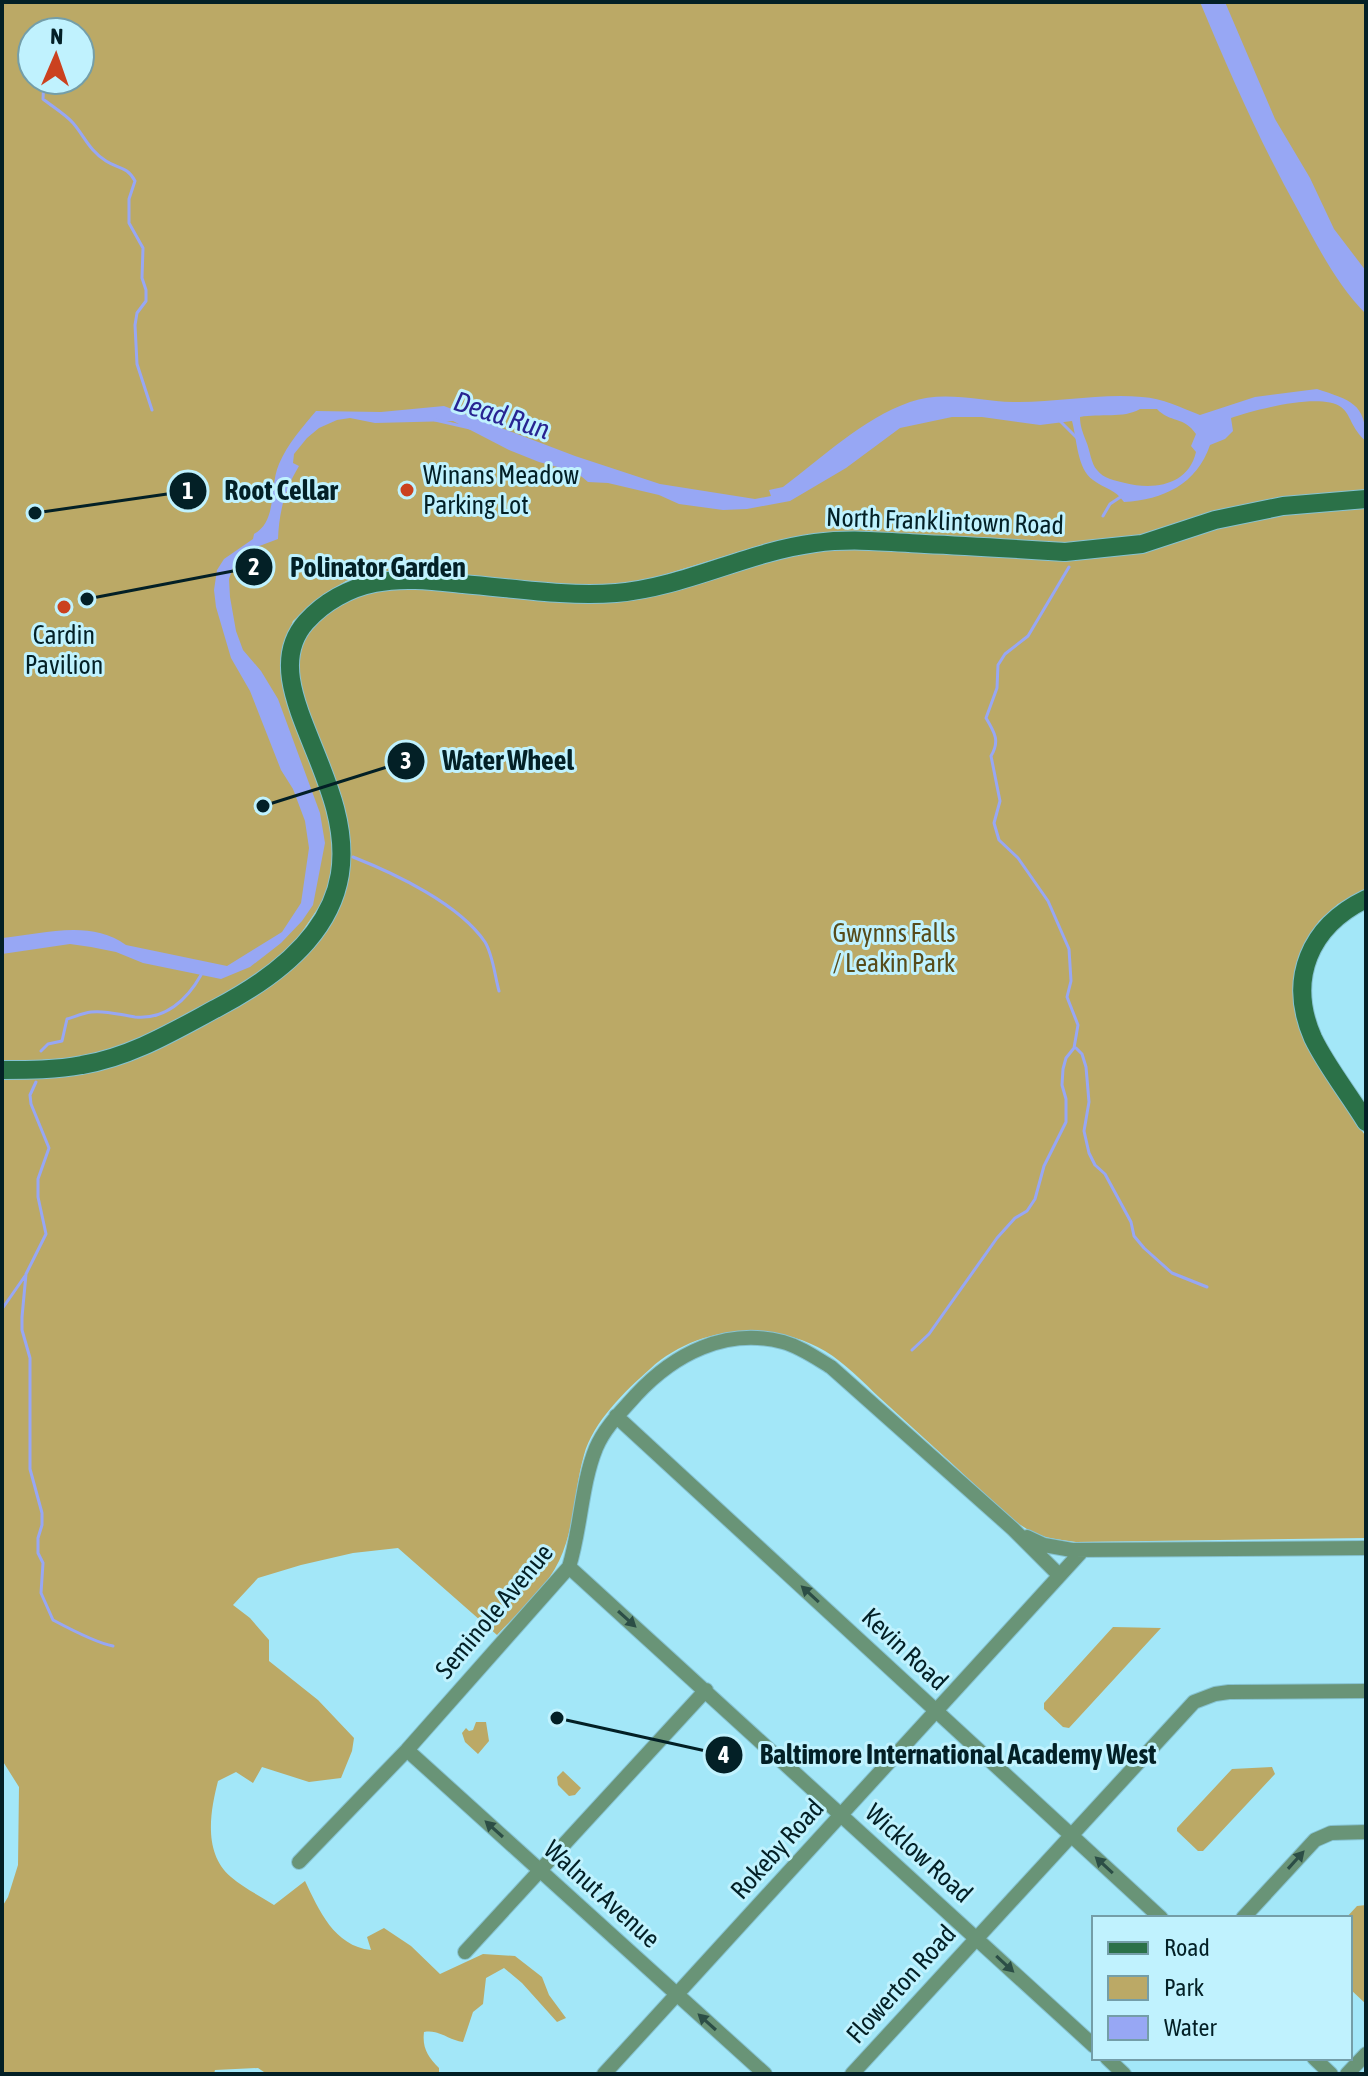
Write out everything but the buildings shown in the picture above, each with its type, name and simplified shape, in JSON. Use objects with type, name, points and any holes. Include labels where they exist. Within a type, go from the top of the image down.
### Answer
[{"type":"street","name":"North Franklintown Road","points":[[2,1070],[82,1065],[109,1059],[147,1044],[245,993],[283,965],[327,915],[342,867],[341,832],[331,791],[291,685],[288,657],[291,645],[307,621],[331,601],[354,588],[379,582],[413,580],[617,593],[670,582],[767,552],[818,542],[872,541],[1088,551],[1142,544],[1215,520],[1283,506],[1366,499]]},
{"type":"street","points":[[1366,899],[1336,916],[1323,929],[1313,945],[1303,983],[1307,1021],[1314,1039],[1366,1122]]},
{"type":"street","name":"Seminole Avenue","points":[[299,1862],[407,1750],[569,1567],[590,1465],[604,1431],[648,1383],[691,1352],[727,1340],[782,1342],[831,1367],[1013,1529],[1059,1575]]},
{"type":"street","name":"Kevin Road","points":[[616,1416],[1159,1916]]},
{"type":"street","points":[[1013,1529],[1044,1545],[1083,1550],[1366,1548]]},
{"type":"street","name":"Rokeby Road","points":[[604,2074],[1083,1550]]},
{"type":"street","name":"Wicklow Road","points":[[569,1567],[1092,2044]]},
{"type":"street","points":[[465,1952],[706,1690]]},
{"type":"street","name":"Flowerton Road","points":[[852,2074],[1185,1709],[1203,1697],[1229,1692],[1366,1691]]},
{"type":"street","name":"Walnut Avenue","points":[[407,1750],[765,2074]]},
{"type":"street","points":[[1245,1916],[1321,1835],[1366,1832]]},
{"type":"street","points":[[1347,2074],[1366,2054]]},
{"type":"street","points":[[1316,2060],[1331,2074]]},
{"type":"green space","points":[[2,2],[1366,2],[1366,492],[1132,538],[1060,544],[908,534],[816,535],[764,544],[647,580],[613,586],[416,572],[368,573],[346,581],[324,594],[293,621],[281,654],[284,687],[318,773],[334,830],[334,868],[327,895],[293,945],[254,978],[209,1005],[133,1042],[82,1057],[2,1063]]},
{"type":"green space","name":"Gwynns Falls / Leakin Park","points":[[1366,504],[1366,889],[1338,904],[1319,921],[1299,955],[1295,976],[1296,1012],[1307,1043],[1366,1137],[1366,1538],[1076,1542],[1045,1537],[1011,1518],[854,1373],[825,1351],[781,1334],[758,1331],[712,1336],[689,1344],[650,1369],[602,1419],[584,1455],[568,1535],[559,1561],[539,1591],[497,1635],[398,1548],[353,1553],[258,1578],[233,1605],[250,1618],[269,1640],[269,1661],[318,1700],[354,1738],[341,1778],[309,1782],[262,1767],[253,1783],[236,1772],[218,1781],[211,1832],[212,1844],[222,1867],[236,1881],[274,1905],[305,1881],[329,1925],[347,1942],[371,1950],[367,1937],[384,1928],[411,1946],[440,1974],[483,1954],[515,1956],[542,1977],[549,1995],[566,2018],[557,2022],[504,1968],[486,1978],[483,2004],[473,2012],[463,2042],[434,2032],[424,2032],[425,2048],[439,2072],[267,2074],[258,2068],[215,2070],[214,2074],[2,2074],[2,1907],[18,1865],[19,1787],[2,1760],[2,1075],[54,1074],[262,987],[343,885],[294,657],[318,616],[362,591],[389,585],[610,598],[814,547],[1068,555],[1268,513]]},
{"type":"green space","points":[[1113,1627],[1161,1628],[1069,1728],[1063,1727],[1044,1709],[1044,1703]]},
{"type":"green space","points":[[476,1722],[486,1722],[489,1741],[478,1754],[465,1742],[462,1733],[466,1728],[473,1730]]},
{"type":"green space","points":[[1272,1767],[1275,1774],[1203,1851],[1198,1851],[1177,1831],[1232,1769]]},
{"type":"green space","points":[[563,1771],[581,1788],[575,1795],[569,1796],[558,1785],[557,1777]]},
{"type":"green space","points":[[1366,1905],[1366,2004],[1352,1991],[1352,1916],[1348,1916],[1357,1906]]},
{"type":"water","points":[[1200,2],[1225,2],[1275,119],[1310,178],[1334,229],[1366,271],[1366,314],[1329,265],[1285,186],[1246,108]]},
{"type":"water","name":"Dead Run","points":[[1317,389],[1339,396],[1359,411],[1366,441],[1344,410],[1331,403],[1303,402],[1255,411],[1231,418],[1233,431],[1225,439],[1210,445],[1197,470],[1177,487],[1152,498],[1124,502],[1117,494],[1097,483],[1084,469],[1072,421],[1040,425],[982,417],[952,417],[900,428],[846,468],[790,501],[723,510],[679,504],[659,495],[608,483],[588,482],[576,472],[509,450],[453,421],[375,423],[350,418],[319,428],[294,454],[293,463],[299,466],[284,501],[278,539],[246,551],[234,564],[229,579],[236,631],[243,650],[261,671],[278,699],[320,813],[325,843],[313,905],[281,943],[250,967],[221,979],[143,963],[116,952],[70,944],[2,954],[2,938],[82,930],[112,937],[126,945],[227,966],[282,932],[301,903],[309,848],[305,821],[250,691],[231,658],[214,590],[217,570],[224,559],[253,539],[267,521],[279,464],[291,442],[316,411],[381,412],[444,406],[575,456],[660,484],[755,499],[771,496],[769,490],[783,487],[876,418],[923,399],[948,396],[1029,402],[1110,396],[1142,397],[1164,401],[1200,415],[1255,397]],"holes":[[[1157,409],[1187,424],[1196,434],[1191,446],[1196,452],[1185,472],[1168,483],[1147,486],[1113,480],[1100,473],[1092,461],[1080,417]]]},
{"type":"waterway","points":[[43,96],[70,120],[100,157],[125,170],[135,181],[129,199],[129,223],[143,248],[142,278],[146,290],[146,301],[137,313],[135,325],[137,364],[152,410]]},
{"type":"waterway","name":"Dead Run","points":[[435,420],[470,428]]},
{"type":"waterway","name":"Dead Run","points":[[1060,421],[1077,438]]},
{"type":"waterway","points":[[1103,516],[1110,504],[1122,496]]},
{"type":"waterway","points":[[912,1350],[929,1334],[997,1238],[1015,1218],[1027,1211],[1035,1199],[1044,1166],[1066,1122],[1063,1069],[1066,1058],[1074,1048],[1078,1025],[1067,997],[1071,981],[1069,949],[1048,901],[1018,858],[999,840],[994,823],[1000,801],[991,756],[996,741],[986,718],[997,688],[998,665],[1005,654],[1028,636],[1069,567]]},
{"type":"waterway","points":[[353,857],[407,881],[443,903],[474,928],[488,947],[499,991]]},
{"type":"waterway","points":[[41,1051],[48,1044],[62,1041],[67,1019],[82,1014],[102,1012],[146,1017],[165,1012],[189,993],[201,975]]},
{"type":"waterway","points":[[1076,1048],[1082,1054],[1086,1067],[1089,1102],[1084,1131],[1095,1165],[1105,1174],[1131,1222],[1134,1236],[1144,1248],[1172,1273],[1207,1287]]},
{"type":"waterway","points":[[36,1082],[30,1095],[31,1104],[49,1148],[38,1179],[38,1197],[46,1234],[26,1274],[22,1330],[30,1358],[30,1469],[42,1513],[38,1538],[38,1553],[43,1563],[41,1593],[53,1620],[90,1639],[113,1646]]},
{"type":"waterway","points":[[2,1309],[25,1276]]},
{"type":"place","name":"Winans Meadow Parking Lot","points":[[407,490]]},
{"type":"place","name":"Root Cellar","points":[[35,513]]},
{"type":"place","name":"Polinator Garden","points":[[87,599]]},
{"type":"place","name":"Cardin Pavilion","points":[[64,607]]},
{"type":"place","name":"Water Wheel","points":[[263,806]]},
{"type":"place","name":"Baltimore International Academy West","points":[[557,1718]]}]
